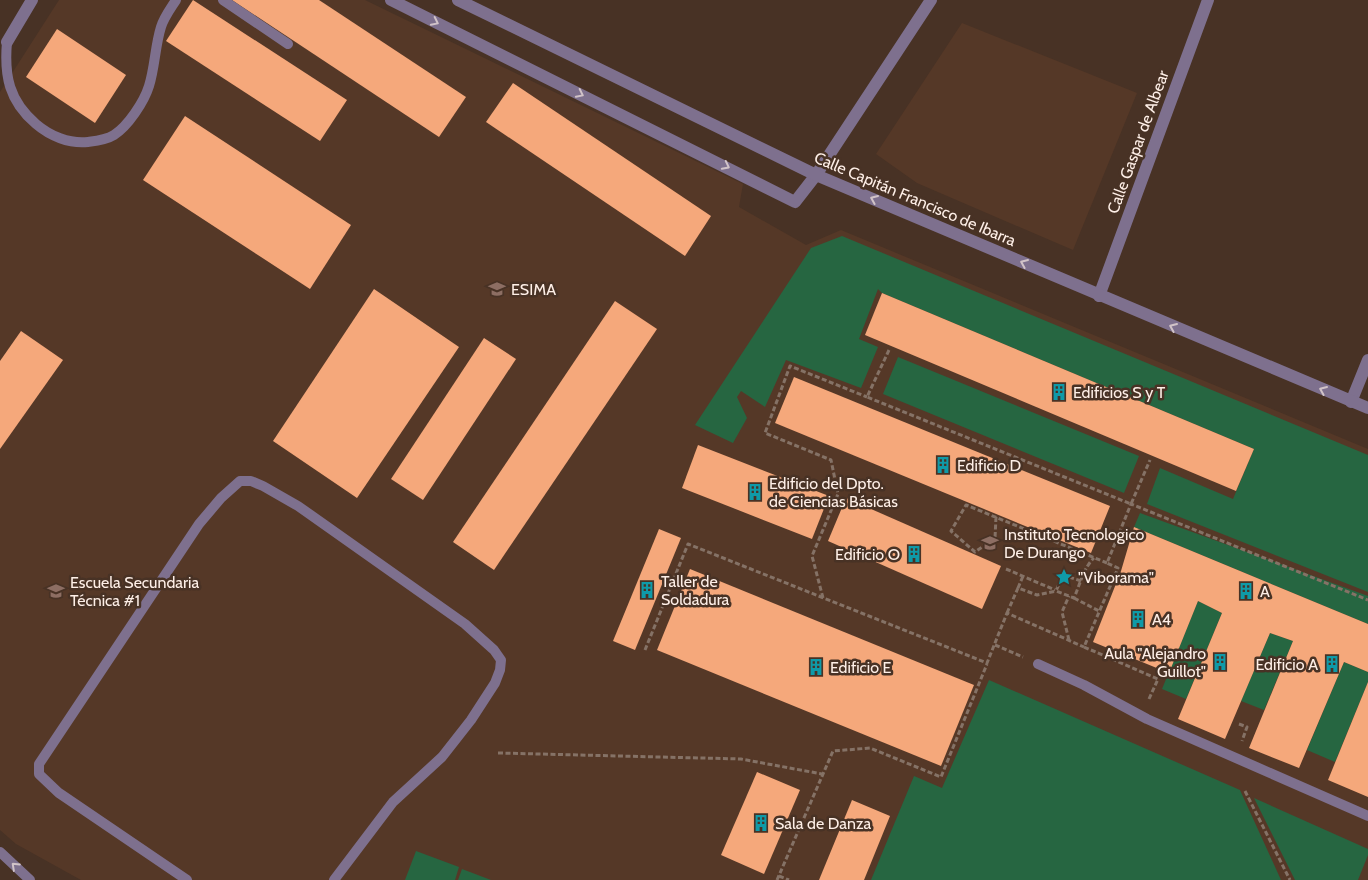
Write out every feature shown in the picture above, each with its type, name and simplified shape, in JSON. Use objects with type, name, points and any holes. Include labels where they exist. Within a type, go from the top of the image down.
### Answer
[{"type":"street","points":[[7,42],[32,0]]},
{"type":"street","points":[[391,0],[795,202],[816,175],[931,0]]},
{"type":"street","name":"Calle Capitán Francisco de Ibarra","points":[[458,0],[816,175],[1368,408]]},
{"type":"street","name":"Calle Gaspar de Albear","points":[[1099,296],[1208,0]]},
{"type":"street","points":[[1351,402],[1368,360]]},
{"type":"lane","points":[[7,42],[5,62],[7,77],[12,94],[23,113],[42,130],[64,140],[81,143],[100,141],[114,136],[136,112],[143,101],[149,87],[162,24],[176,0]]},
{"type":"lane","points":[[223,0],[288,44]]},
{"type":"lane","points":[[187,880],[59,793],[39,774],[40,764],[199,524],[231,487],[240,481],[251,481],[278,493],[298,506],[457,618],[482,638],[501,660],[500,670],[495,683],[465,727],[442,757],[393,802],[334,880]]},
{"type":"lane","points":[[1038,664],[1084,685],[1147,719],[1368,816]]},
{"type":"lane","points":[[0,852],[30,880]]},
{"type":"lane","points":[[167,880],[174,871]]},
{"type":"path","points":[[867,397],[889,350]]},
{"type":"path","points":[[823,598],[812,556],[838,494],[831,460],[765,433],[790,366],[1368,600]]},
{"type":"path","points":[[1108,563],[1150,460]]},
{"type":"path","points":[[996,517],[995,538],[974,552],[951,531],[966,505],[996,517],[1094,558],[1108,563],[1118,568],[1084,647]]},
{"type":"path","points":[[645,650],[688,544],[987,664]]},
{"type":"path","points":[[1074,598],[1085,574],[1086,565],[1094,558]]},
{"type":"path","points":[[1006,568],[1099,611]]},
{"type":"path","points":[[1056,591],[1063,574],[1081,581]]},
{"type":"path","points":[[777,880],[833,751],[870,748],[941,777],[1023,576]]},
{"type":"path","points":[[1018,588],[1037,595],[1056,591]]},
{"type":"path","points":[[1068,640],[1062,612],[1069,596]]},
{"type":"path","points":[[1007,613],[1158,679],[1146,706]]},
{"type":"path","points":[[995,645],[1038,664]]},
{"type":"path","points":[[1239,724],[1246,727],[1240,745]]},
{"type":"path","points":[[498,753],[741,759],[822,774]]},
{"type":"path","points":[[1245,791],[1290,880]]},
{"type":"path","points":[[779,876],[789,880]]},
{"type":"shaded area","name":"Instituto Tecnologico De Durango","points":[[59,0],[365,0],[743,184],[739,207],[806,245],[841,230],[1368,449],[1368,880],[81,880],[16,844],[0,830],[0,92]]},
{"type":"shaded area","points":[[962,23],[1137,93],[1073,250],[917,183],[876,154]]},
{"type":"green space","points":[[842,236],[1368,455],[1368,592],[1147,504],[1160,468],[1233,499],[1254,449],[882,293],[878,289],[859,339],[878,347],[861,388],[786,360],[765,407],[741,391],[737,397],[747,418],[733,443],[695,425],[811,248]]},
{"type":"green space","points":[[898,357],[1139,456],[1124,493],[883,394]]},
{"type":"green space","points":[[1140,513],[1368,596],[1368,624],[1134,527]]},
{"type":"green space","points":[[1198,601],[1222,613],[1186,699],[1162,689]]},
{"type":"green space","points":[[1270,633],[1293,641],[1264,710],[1241,701]]},
{"type":"green space","points":[[1344,662],[1368,672],[1368,682],[1335,762],[1307,750]]},
{"type":"green space","points":[[989,680],[1240,790],[1281,880],[871,880],[914,776],[942,788]]},
{"type":"green space","points":[[1254,798],[1368,849],[1368,855],[1358,880],[1295,880]]},
{"type":"green space","points":[[416,851],[459,867],[455,880],[405,880]]},
{"type":"green space","points":[[462,869],[491,880],[458,880]]},
{"type":"building","points":[[193,0],[347,100],[320,141],[166,41]]},
{"type":"building","points":[[232,0],[319,0],[466,97],[439,137]]},
{"type":"building","points":[[57,29],[126,75],[95,123],[26,77]]},
{"type":"building","points":[[513,83],[711,216],[685,256],[486,122]]},
{"type":"building","points":[[185,116],[351,225],[310,289],[143,180]]},
{"type":"building","points":[[374,289],[459,347],[357,498],[273,441]]},
{"type":"building","name":"Edificios S y T","points":[[882,293],[1254,449],[1236,491],[865,335]]},
{"type":"building","points":[[615,301],[657,329],[494,570],[453,542]]},
{"type":"building","points":[[21,331],[63,360],[0,449],[0,361]]},
{"type":"building","points":[[484,338],[516,359],[423,500],[391,479]]},
{"type":"building","name":"Edificio D","points":[[794,377],[1110,506],[1091,553],[775,423]]},
{"type":"building","name":"Edificio del Dpto. de Ciencias Básicas","points":[[698,445],[829,496],[812,539],[682,488]]},
{"type":"building","name":"Edificio O","points":[[846,498],[1001,566],[982,609],[828,541]]},
{"type":"building","points":[[1134,527],[1368,624],[1368,672],[1344,662],[1299,768],[1249,748],[1293,641],[1270,633],[1225,739],[1178,719],[1222,613],[1198,601],[1169,673],[1093,642],[1121,571]]},
{"type":"building","name":"Taller de Soldadura","points":[[659,529],[681,538],[635,650],[613,641]]},
{"type":"building","name":"Edificio E","points":[[690,569],[974,685],[941,766],[657,650]]},
{"type":"building","points":[[1368,682],[1368,797],[1328,780]]},
{"type":"building","name":"Sala de Danza","points":[[757,772],[800,790],[764,874],[721,855]]},
{"type":"building","points":[[852,800],[890,816],[864,880],[819,880]]},
{"type":"place","name":"ESIMA","points":[[497,289]]},
{"type":"place","name":"Edificios S y T","points":[[1059,392]]},
{"type":"place","name":"Edificio D","points":[[943,465]]},
{"type":"place","name":"Edificio del Dpto. de Ciencias Básicas","points":[[755,492]]},
{"type":"place","name":"Instituto Tecnologico De Durango","points":[[990,543]]},
{"type":"place","name":"Edificio O","points":[[914,554]]},
{"type":"place","name":"\"Viborama\"","points":[[1064,577]]},
{"type":"place","name":"Taller de Soldadura","points":[[647,590]]},
{"type":"place","name":"Escuela Secundaria Técnica #1","points":[[56,591]]},
{"type":"place","name":"A","points":[[1246,591]]},
{"type":"place","name":"A4","points":[[1138,619]]},
{"type":"place","name":"Aula \"Alejandro Guillot\"","points":[[1220,662]]},
{"type":"place","name":"Edificio A","points":[[1332,664]]},
{"type":"place","name":"Edificio E","points":[[816,667]]},
{"type":"place","name":"Sala de Danza","points":[[761,823]]}]
